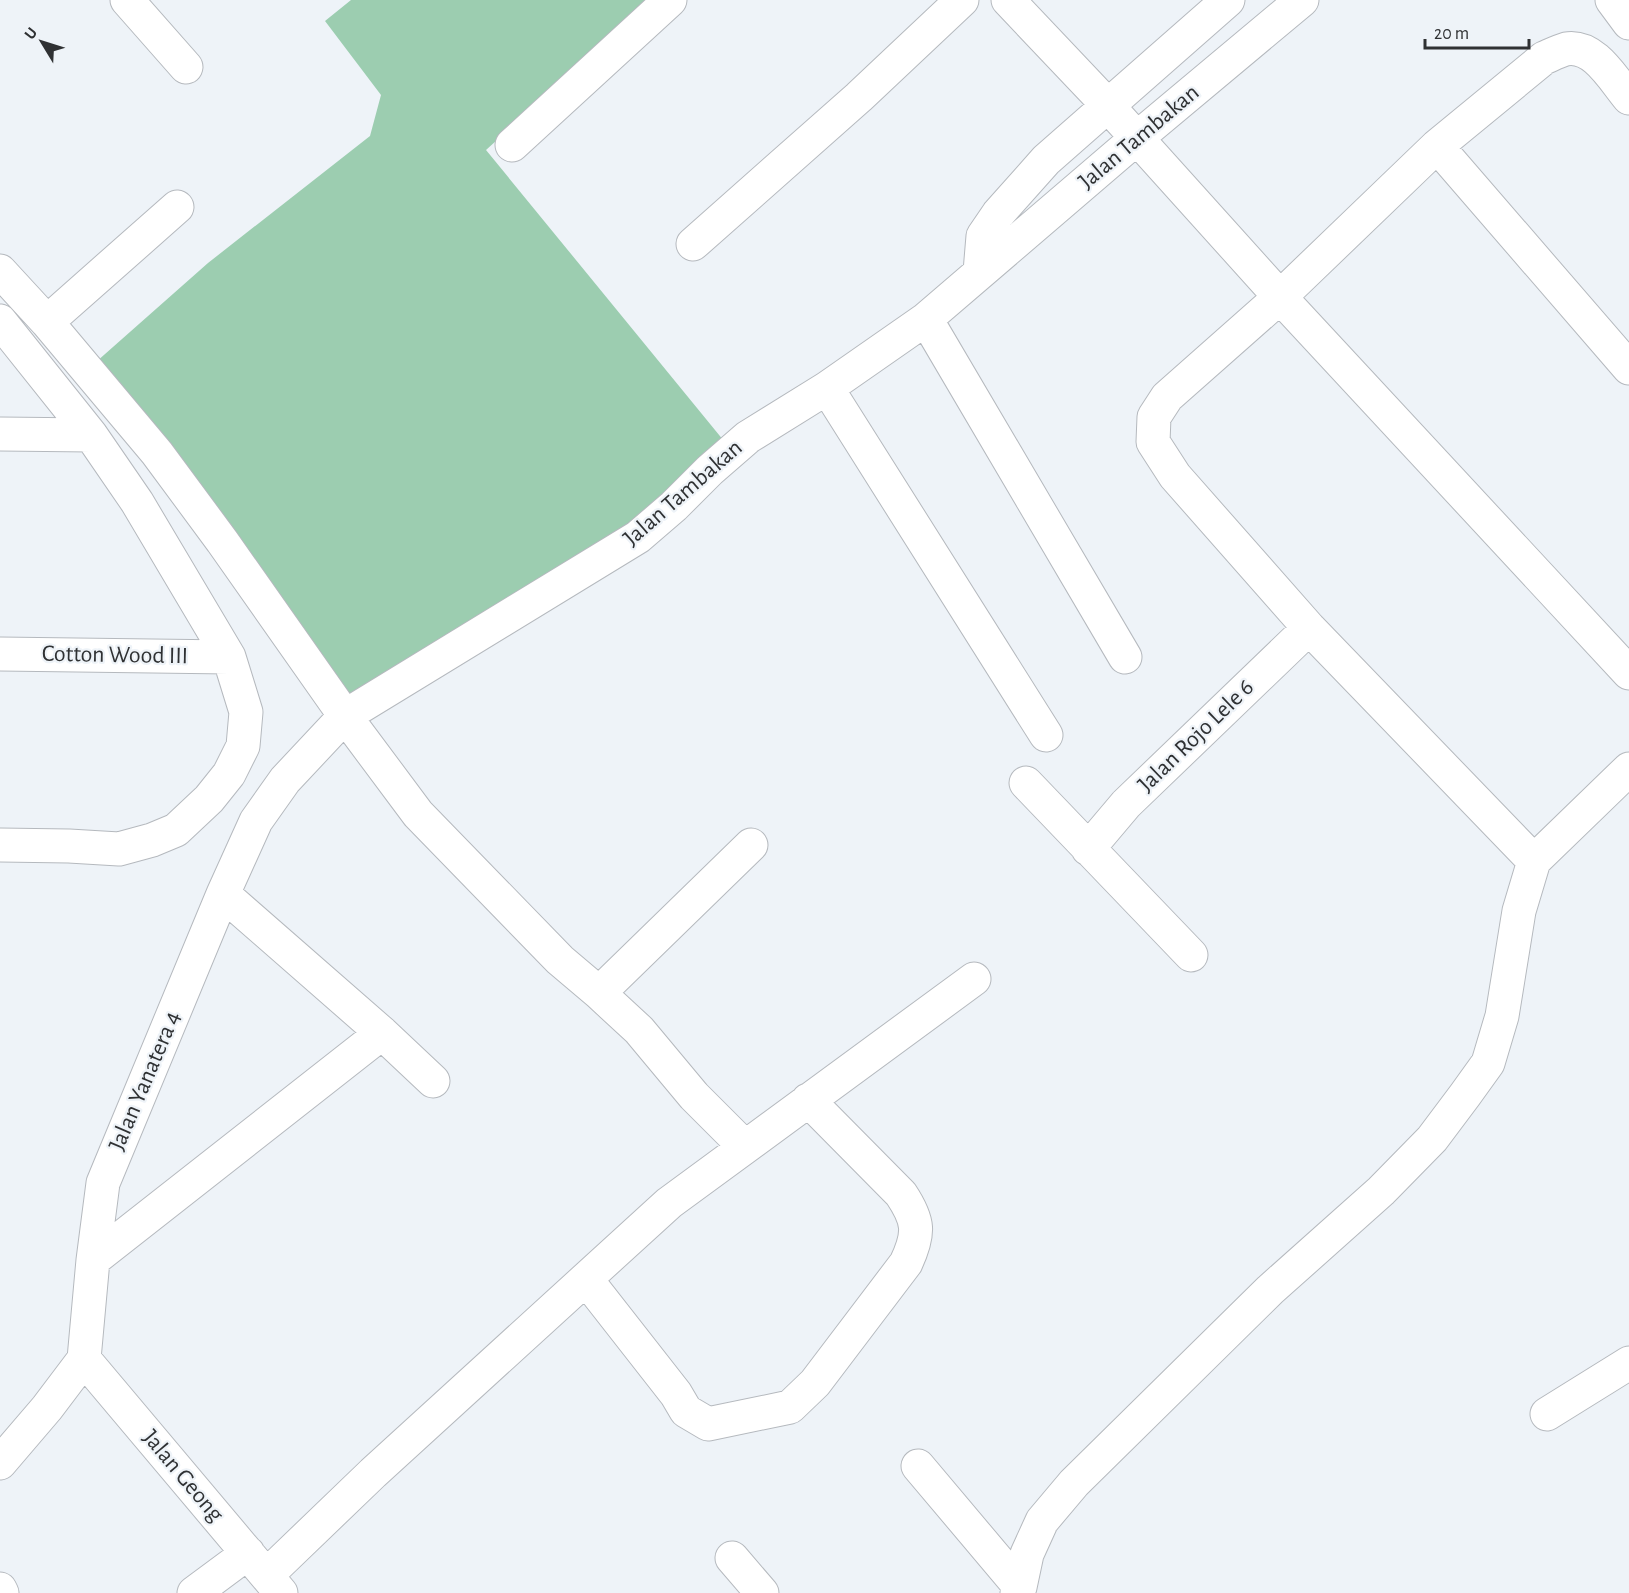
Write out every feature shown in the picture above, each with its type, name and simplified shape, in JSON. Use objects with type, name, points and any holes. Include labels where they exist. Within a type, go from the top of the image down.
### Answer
[{"type":"street","points":[[127,0],[186,67]]},
{"type":"street","points":[[512,146],[670,0]]},
{"type":"street","points":[[693,244],[859,97],[962,0]]},
{"type":"street","points":[[1008,0],[1629,673]]},
{"type":"street","name":"Jalan Tambakan","points":[[980,272],[983,236],[998,214],[1046,160],[1228,0]]},
{"type":"street","points":[[1612,0],[1629,23]]},
{"type":"street","name":"Jalan Tambakan","points":[[345,716],[638,537],[748,437],[827,388],[926,319],[1299,1]]},
{"type":"street","points":[[1534,861],[1309,628],[1175,476],[1153,442],[1154,417],[1167,397],[1280,297],[1437,146],[1544,58],[1565,49],[1582,49],[1600,62],[1629,98]]},
{"type":"street","points":[[1437,146],[1629,368]]},
{"type":"street","points":[[47,322],[177,207]]},
{"type":"street","points":[[0,271],[47,322],[163,462],[418,814],[560,960],[639,1030],[694,1095],[744,1146]]},
{"type":"street","points":[[926,319],[1125,657]]},
{"type":"street","points":[[0,321],[91,435],[137,502],[229,657],[246,712],[243,746],[229,774],[209,799],[176,830],[152,840],[119,849],[0,845]]},
{"type":"street","points":[[827,388],[1046,735]]},
{"type":"street","points":[[0,434],[91,435]]},
{"type":"street","name":"Jalan Rojo Lele 6","points":[[1088,849],[1126,804],[1309,628]]},
{"type":"street","name":"Cotton Wood III","points":[[0,654],[229,657]]},
{"type":"street","name":"Jalan Yanatera 4","points":[[84,1359],[103,1183],[223,894],[256,821],[285,780],[345,716]]},
{"type":"street","points":[[1019,1590],[1027,1554],[1042,1521],[1074,1483],[1270,1290],[1381,1191],[1432,1139],[1466,1095],[1488,1063],[1502,1016],[1519,911],[1534,861],[1629,769]]},
{"type":"street","points":[[1026,783],[1191,955]]},
{"type":"street","points":[[599,993],[751,844]]},
{"type":"street","points":[[223,894],[382,1033],[433,1081]]},
{"type":"street","points":[[194,1593],[266,1574],[373,1473],[669,1203],[974,979]]},
{"type":"street","points":[[93,1260],[382,1033]]},
{"type":"street","points":[[586,1279],[676,1394],[686,1411],[708,1424],[790,1407],[815,1383],[906,1263],[917,1228],[913,1211],[901,1194],[808,1100]]},
{"type":"street","points":[[0,1463],[47,1408],[84,1359]]},
{"type":"street","name":"Jalan Geong","points":[[84,1359],[266,1574]]},
{"type":"street","points":[[1547,1414],[1629,1363]]},
{"type":"street","points":[[918,1466],[1019,1590]]},
{"type":"street","points":[[732,1558],[762,1593]]},
{"type":"green space","points":[[351,0],[652,0],[486,150],[724,441],[653,513],[348,707],[96,362],[208,263],[370,136],[381,95],[325,21]]}]
